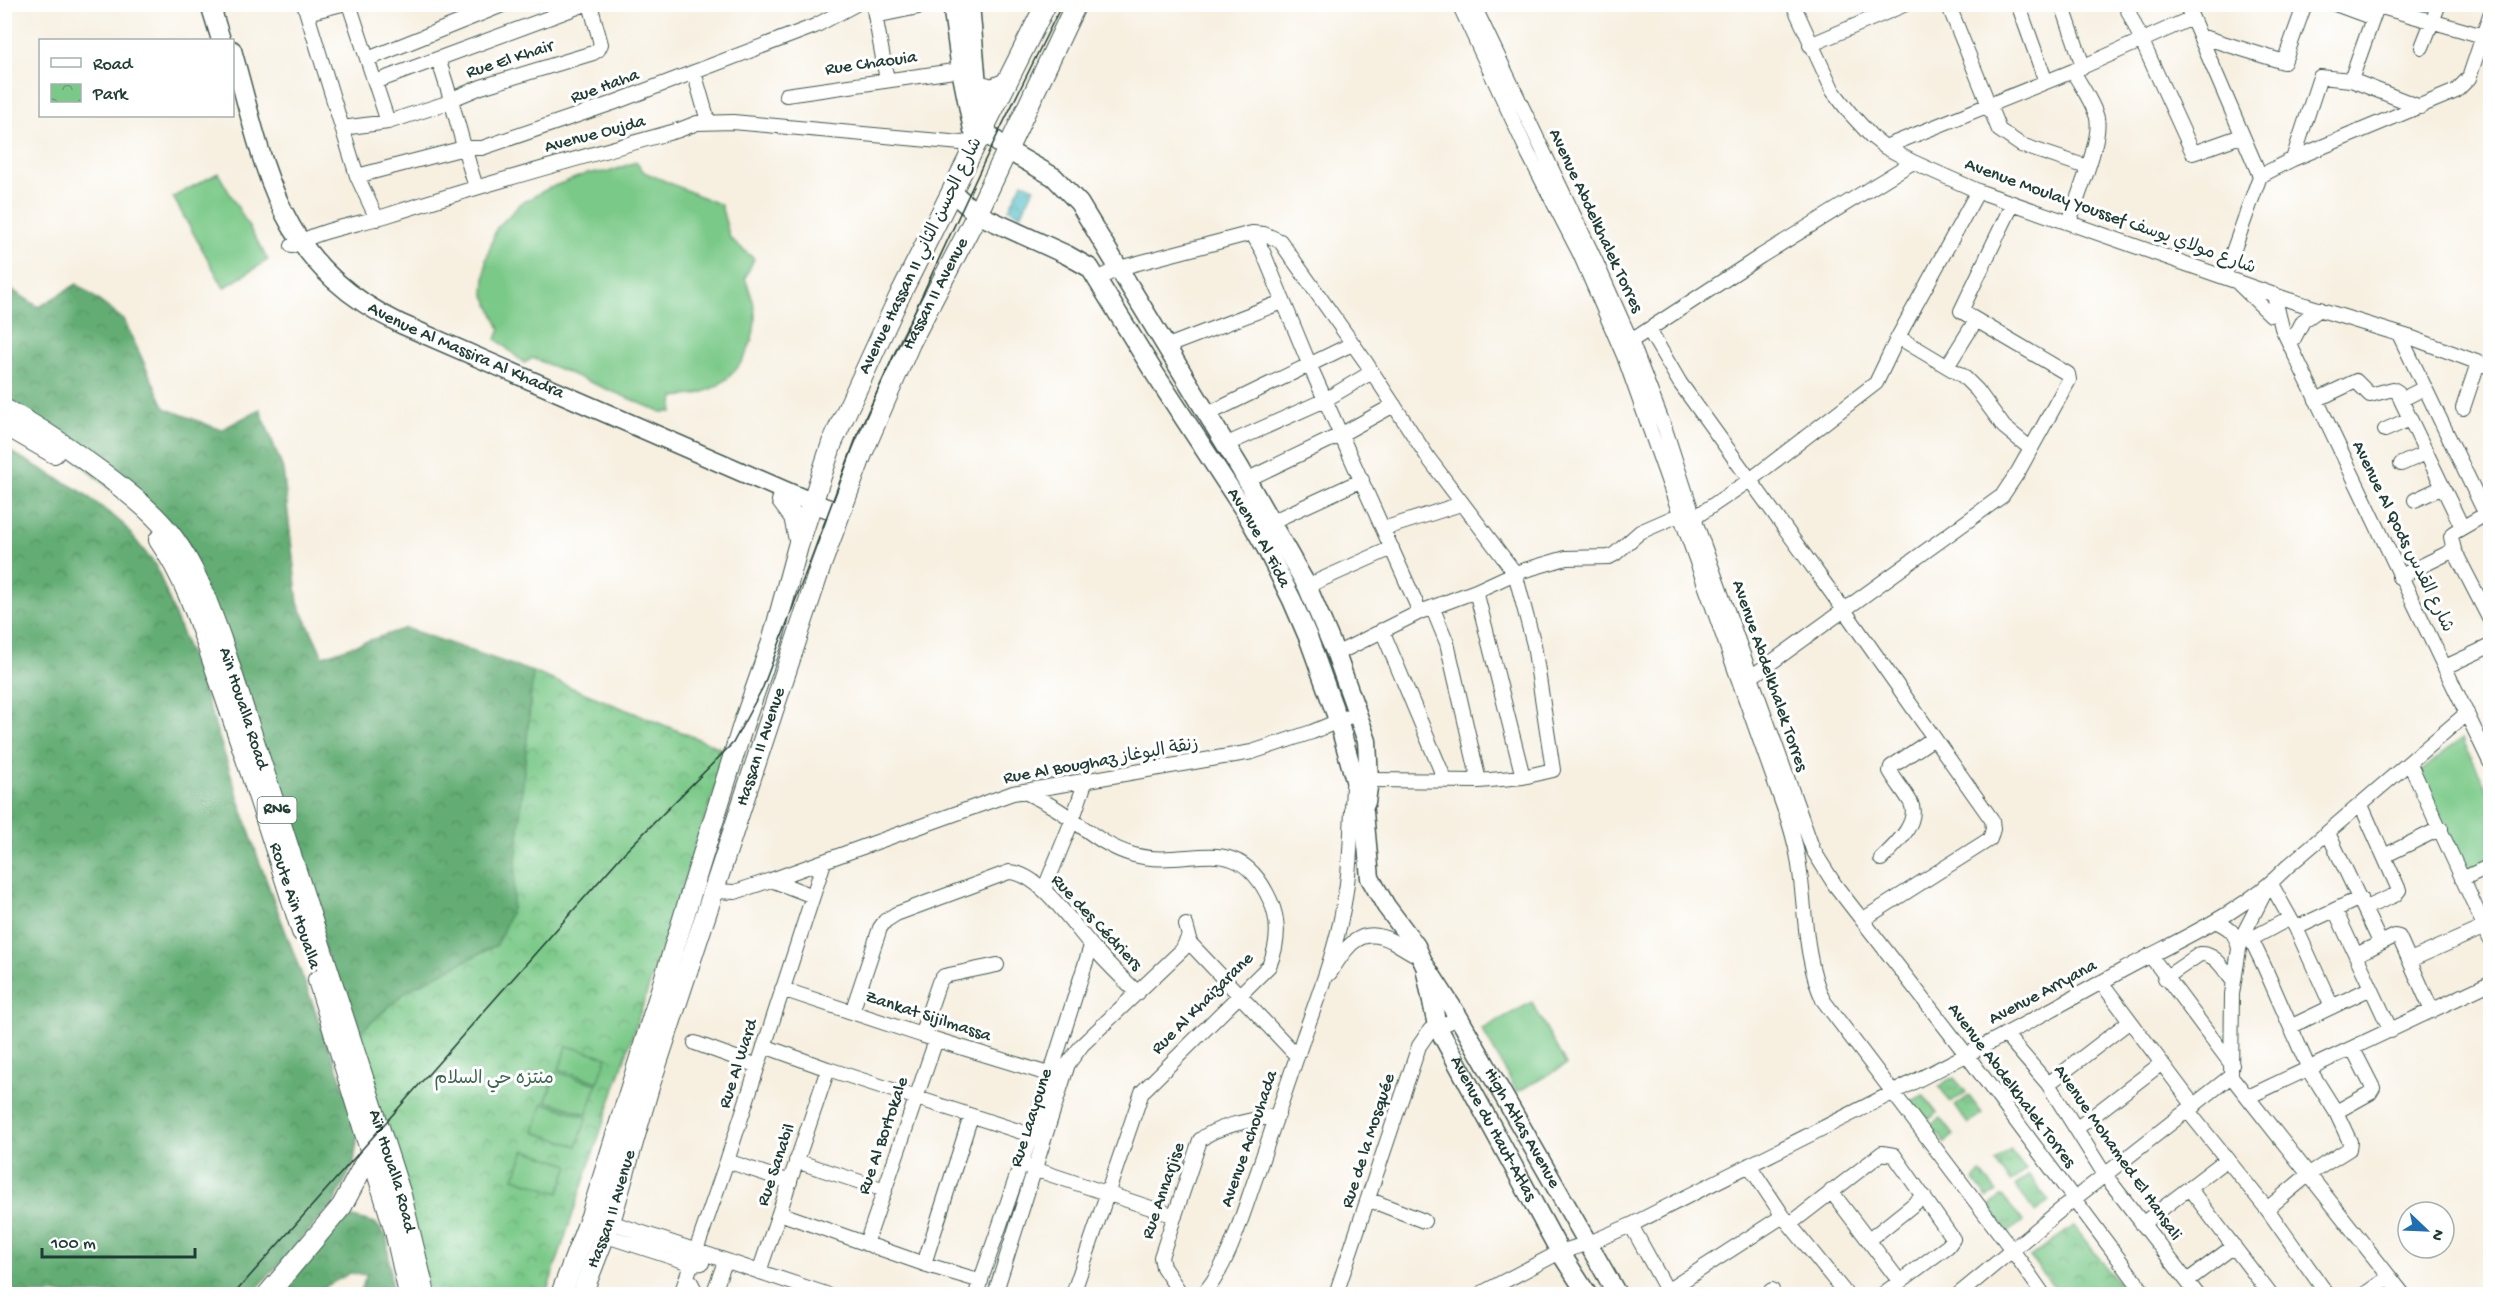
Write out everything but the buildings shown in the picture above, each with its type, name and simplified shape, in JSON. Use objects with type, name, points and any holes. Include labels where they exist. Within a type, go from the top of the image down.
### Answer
[{"type":"highway","name":"Avenue Hassan II شارع الحسن الثاني","points":[[976,214],[1004,84],[1046,4]]},
{"type":"highway","points":[[991,139],[1076,4]]},
{"type":"highway","points":[[977,85],[992,89],[1004,84]]},
{"type":"highway","name":"Avenue Hassan II شارع الحسن الثاني","points":[[811,508],[845,412],[899,297],[966,163],[991,139]]},
{"type":"highway","name":"Hassan II Avenue","points":[[582,1294],[608,1229],[649,1087],[862,454],[910,343],[976,214]]},
{"type":"highway","name":"Aïn Houalla Road","points":[[4,409],[34,424],[70,448],[154,514],[175,539],[196,576],[221,639],[351,1036],[406,1213],[425,1294]]},
{"type":"highway","name":"Route Aïn Houalla","points":[[4,424],[46,447],[99,483],[147,526],[171,558],[190,598],[227,703],[336,1037],[402,1257],[410,1294]]},
{"type":"highway","points":[[782,501],[794,517],[799,536],[798,546]]},
{"type":"highway","name":"Hassan II Avenue","points":[[561,1294],[588,1223],[743,725],[772,642],[798,546],[811,508]]},
{"type":"highway","points":[[268,1294],[342,1206],[371,1152]]},
{"type":"main road","points":[[210,4],[221,39]]},
{"type":"main road","points":[[220,4],[230,39]]},
{"type":"main road","points":[[952,4],[961,70],[991,139]]},
{"type":"main road","points":[[970,4],[977,85],[991,139]]},
{"type":"main road","name":"Avenue Al Massira Al Khadra","points":[[234,57],[269,179],[296,244],[344,288],[387,318],[811,508],[839,518]]},
{"type":"main road","name":"Avenue Al Massira Al Khadra","points":[[234,89],[262,186],[273,214],[329,288],[358,311],[386,327],[782,501],[811,508]]},
{"type":"main road","name":"Avenue Al Fida","points":[[991,139],[1054,177],[1079,203],[1246,480],[1307,586],[1336,654],[1367,741],[1364,812]]},
{"type":"main road","name":"Avenue Al Fida","points":[[952,192],[976,214],[1080,261],[1090,268],[1098,279],[1155,374],[1220,472],[1266,548],[1308,638],[1338,720],[1364,773]]},
{"type":"main road","points":[[1155,374],[1170,355]]},
{"type":"main road","name":"Avenue du Haut-Atlas","points":[[1364,812],[1370,878],[1386,906],[1406,929],[1423,960],[1437,1026],[1560,1252],[1587,1294]]},
{"type":"main road","name":"High Atlas Avenue","points":[[1423,960],[1459,1018],[1617,1294]]},
{"type":"street","points":[[342,4],[306,9],[330,96],[357,176],[377,219]]},
{"type":"street","points":[[349,4],[388,122]]},
{"type":"street","points":[[368,58],[505,4]]},
{"type":"street","name":"Rue Haha","points":[[357,176],[464,148],[482,148],[538,130],[815,26],[838,9],[856,4]]},
{"type":"street","points":[[887,80],[874,10],[933,4]]},
{"type":"street","name":"Avenue Abdelkhalek Torres","points":[[1459,4],[1604,309],[1751,677],[1813,850],[1835,885],[1966,1054],[2145,1294]]},
{"type":"street","name":"Avenue Abdelkhalek Torres","points":[[1473,4],[1596,262],[1631,340],[1665,429],[1688,516],[1788,819],[1799,864],[1809,956],[1815,983],[1822,1000],[2013,1251],[2043,1294]]},
{"type":"street","name":"Avenue Moulay Youssef شارع مولاي يوسف","points":[[1793,4],[1833,91],[1864,129],[1885,147],[1913,162],[1978,191],[2259,290],[2399,334],[2484,365]]},
{"type":"street","points":[[1810,45],[1870,11],[1905,4]]},
{"type":"street","points":[[1948,4],[1999,130],[2021,145],[2087,167]]},
{"type":"street","points":[[2018,4],[2046,82]]},
{"type":"street","points":[[2062,4],[2078,68],[2097,117],[2094,146],[2069,223]]},
{"type":"street","points":[[2125,4],[2193,153],[2241,136]]},
{"type":"street","points":[[2186,4],[2260,176],[2230,279],[2271,315]]},
{"type":"street","points":[[2200,36],[2283,62],[2305,4]]},
{"type":"street","points":[[2335,4],[2377,9],[2432,21],[2483,36]]},
{"type":"street","points":[[2422,47],[2439,4]]},
{"type":"street","points":[[375,82],[582,5]]},
{"type":"street","name":"Rue El Khair","points":[[342,128],[388,122],[447,104],[452,99],[481,87],[598,50],[601,44],[600,38],[582,5]]},
{"type":"street","points":[[2351,80],[2377,9]]},
{"type":"street","points":[[2260,176],[2293,159],[2456,91],[2465,84],[2490,15]]},
{"type":"street","points":[[1885,147],[2046,82],[2192,18]]},
{"type":"street","points":[[438,58],[452,99],[476,187]]},
{"type":"street","name":"Rue Chaouia","points":[[786,95],[961,70]]},
{"type":"street","points":[[694,72],[708,121]]},
{"type":"street","points":[[2293,159],[2320,77],[2351,80],[2420,106]]},
{"type":"street","name":"Avenue Oujda","points":[[296,244],[309,237],[377,219],[476,187],[708,121],[961,143],[991,139]]},
{"type":"street","name":"Avenue Oujda","points":[[917,140],[955,152],[966,163]]},
{"type":"street","points":[[1631,340],[1913,162]]},
{"type":"street","points":[[1336,654],[1426,610],[1515,573],[1566,558],[1609,557],[1640,532],[1688,516],[1750,480],[1876,383],[1898,337],[1978,191]]},
{"type":"street","points":[[1751,677],[1996,501],[2018,472],[2069,380],[2069,375],[1962,311],[2013,203]]},
{"type":"street","points":[[1252,233],[1263,252],[1282,302],[1392,548],[1447,643],[1479,781]]},
{"type":"street","points":[[1098,279],[1119,268],[1252,233],[1263,234],[1280,241],[1461,504],[1515,573],[1534,645],[1554,763],[1553,770],[1523,777],[1479,781],[1364,773]]},
{"type":"street","name":"Avenue Al Qods شارع القدس","points":[[2259,290],[2271,315],[2282,328]]},
{"type":"street","name":"Avenue Al Qods شارع القدس","points":[[2274,295],[2282,328],[2290,346],[2399,577],[2490,762]]},
{"type":"street","points":[[1170,355],[1282,302]]},
{"type":"street","points":[[2290,346],[2303,321],[2320,309]]},
{"type":"street","points":[[1948,365],[1976,320]]},
{"type":"street","points":[[1649,330],[1673,372],[1992,820],[1994,829],[1990,839],[1862,920]]},
{"type":"street","points":[[2399,334],[2488,519],[2462,527],[2451,535],[2454,550],[2490,620]]},
{"type":"street","points":[[1898,337],[1948,365],[1970,382],[2004,427],[2030,448]]},
{"type":"street","points":[[1206,415],[1352,344]]},
{"type":"street","points":[[2463,408],[2484,365]]},
{"type":"street","points":[[1225,445],[1325,400],[1372,372]]},
{"type":"street","points":[[2316,400],[2356,381],[2370,395],[2393,389],[2398,392],[2462,527]]},
{"type":"street","points":[[2401,400],[2424,388]]},
{"type":"street","points":[[1246,480],[1340,435],[1394,405]]},
{"type":"street","points":[[2385,430],[2410,419]]},
{"type":"street","points":[[2401,464],[2426,453]]},
{"type":"street","points":[[1271,522],[1362,480]]},
{"type":"street","points":[[2415,500],[2443,487]]},
{"type":"street","points":[[1383,529],[1461,504]]},
{"type":"street","points":[[1307,586],[1392,548]]},
{"type":"street","points":[[2399,577],[2454,550]]},
{"type":"street","points":[[1476,591],[1523,777]]},
{"type":"street","points":[[1382,630],[1445,780]]},
{"type":"street","points":[[2445,667],[2490,646]]},
{"type":"street","name":"Rue Al Boughaz زنقة البوغاز","points":[[714,891],[735,892],[1023,791],[1259,751],[1358,713]]},
{"type":"street","name":"Avenue Arryana","points":[[1480,1294],[1560,1252],[1589,1243],[1631,1225],[2005,1034],[2215,921],[2269,886],[2467,713]]},
{"type":"street","points":[[1881,859],[1903,837],[1912,812],[1911,804],[1890,771],[1892,767],[1934,738]]},
{"type":"street","points":[[2410,764],[2488,933],[2410,960]]},
{"type":"street","name":"Avenue Al Fida","points":[[1320,991],[1342,912],[1364,773]]},
{"type":"street","points":[[1044,890],[1086,780]]},
{"type":"street","name":"Rue Al Khaizarane","points":[[1023,791],[1058,809],[1091,836],[1134,855],[1149,858],[1220,856],[1233,859],[1247,867],[1263,887],[1275,911],[1277,945],[1269,966],[1142,1092],[1072,1294]]},
{"type":"street","points":[[2247,936],[2395,895],[2398,890],[2361,806]]},
{"type":"street","points":[[2384,856],[2441,828]]},
{"type":"street","points":[[2328,833],[2380,942]]},
{"type":"street","name":"Rue Al Ward","points":[[681,1294],[727,1161],[824,862]]},
{"type":"street","points":[[2462,879],[2490,866]]},
{"type":"street","name":"Rue des Cédriers","points":[[852,1012],[880,928],[887,919],[1004,872],[1019,873],[1044,890],[1091,946],[1138,993]]},
{"type":"street","points":[[771,880],[813,896]]},
{"type":"street","points":[[2269,886],[2293,923],[2332,1007]]},
{"type":"street","points":[[1959,1294],[2073,1200],[2191,1109],[2231,1071],[2233,981],[2239,949],[2269,886]]},
{"type":"street","points":[[2335,910],[2391,1031]]},
{"type":"street","points":[[2215,921],[2232,930],[2239,949]]},
{"type":"street","points":[[1186,925],[1189,932],[1188,941],[1297,1056]]},
{"type":"street","points":[[1320,991],[1346,950],[1361,937],[1380,936],[1423,960]]},
{"type":"street","points":[[2247,936],[2292,1026],[2309,1069],[2336,1112],[2350,1147],[2309,1174],[2267,1209]]},
{"type":"street","points":[[2356,955],[2380,942],[2395,936],[2399,937],[2432,1011]]},
{"type":"street","name":"Rue Laayoune","points":[[995,1294],[1035,1170],[1057,1076],[1082,1045],[1167,967],[1188,941]]},
{"type":"street","points":[[779,1213],[924,1264],[978,1288],[1031,1135],[1057,1076],[1091,946]]},
{"type":"street","points":[[2165,978],[2203,953],[2213,957],[2233,981]]},
{"type":"street","points":[[2150,955],[2248,1097],[2403,1294]]},
{"type":"street","points":[[921,1035],[939,982],[944,976],[997,965]]},
{"type":"street","points":[[2102,982],[2162,1063],[2227,1159],[2267,1209],[2327,1294]]},
{"type":"street","points":[[2248,1097],[2490,983]]},
{"type":"street","points":[[2292,1026],[2371,988]]},
{"type":"street","name":"Zankat Sijilmassa","points":[[782,989],[936,1040],[1057,1076]]},
{"type":"street","name":"Avenue Achouhada","points":[[1208,1293],[1240,1219],[1320,991]]},
{"type":"street","points":[[1437,1026],[1459,1018]]},
{"type":"street","points":[[2048,1084],[2130,1021]]},
{"type":"street","name":"Rue de la Mosquée","points":[[1336,1294],[1370,1200],[1419,1046],[1430,1030],[1437,1026]]},
{"type":"street","name":"Avenue Mohamed El Hansali","points":[[2005,1034],[2048,1084],[2105,1175],[2197,1294]]},
{"type":"street","name":"Rue Al Bortokale","points":[[866,1244],[936,1040]]},
{"type":"street","points":[[695,1043],[758,1066]]},
{"type":"street","points":[[764,1046],[916,1099],[1031,1135]]},
{"type":"street","points":[[2336,1112],[2370,1093],[2373,1088],[2353,1048]]},
{"type":"street","points":[[2076,1130],[2162,1063]]},
{"type":"street","name":"Rue Sanabil","points":[[759,1272],[828,1069]]},
{"type":"street","name":"Rue Annarjise","points":[[1181,1294],[1161,1262],[1200,1140],[1209,1134],[1278,1115]]},
{"type":"street","points":[[924,1264],[972,1116]]},
{"type":"street","points":[[1631,1225],[1668,1293],[1832,1191],[1882,1153],[1889,1153],[1897,1158],[1953,1239],[1948,1246],[1883,1294]]},
{"type":"street","points":[[2142,1224],[2227,1159]]},
{"type":"street","points":[[727,1161],[790,1182]]},
{"type":"street","points":[[796,1161],[885,1190]]},
{"type":"street","points":[[1021,1164],[1175,1216]]},
{"type":"street","points":[[1749,1165],[1786,1220],[1846,1294]]},
{"type":"street","points":[[2189,1188],[2270,1294]]},
{"type":"street","points":[[1832,1191],[1900,1282]]},
{"type":"street","points":[[1869,1240],[1924,1196]]},
{"type":"street","points":[[1370,1200],[1424,1221]]},
{"type":"street","points":[[588,1223],[692,1264],[718,1260],[826,1294]]},
{"type":"street","points":[[2187,1281],[2234,1246]]},
{"type":"street","points":[[713,1294],[718,1260]]},
{"type":"street","points":[[692,1264],[698,1294]]},
{"type":"street","points":[[2365,1294],[2389,1277]]},
{"type":"green space","points":[[636,162],[644,172],[721,205],[730,238],[754,259],[745,278],[755,314],[747,353],[740,364],[721,383],[697,394],[674,397],[672,412],[661,412],[533,358],[524,363],[496,339],[500,329],[484,293],[486,260],[496,229],[520,204],[549,188],[588,173],[609,172]]},
{"type":"green space","points":[[218,173],[268,260],[224,288],[173,197]]},
{"type":"green space","points":[[77,284],[124,320],[165,408],[221,430],[260,409],[283,469],[298,603],[323,656],[406,628],[533,672],[512,909],[497,945],[408,990],[356,1036],[179,546],[5,401],[4,285],[39,307]]},
{"type":"green space","points":[[4,448],[82,492],[122,523],[156,566],[204,691],[258,858],[359,1127],[354,1163],[334,1203],[252,1294],[5,1294]]},
{"type":"green space","name":"منتزه حي السلام","points":[[533,672],[728,751],[546,1294],[430,1294],[356,1036],[408,990],[497,945],[512,909]]},
{"type":"green space","points":[[2462,738],[2490,795],[2490,862],[2468,872],[2419,773]]},
{"type":"green space","points":[[1532,1002],[1566,1065],[1517,1092],[1482,1029]]},
{"type":"green space","points":[[567,1046],[607,1057],[598,1082],[559,1069]]},
{"type":"green space","points":[[556,1072],[597,1084],[587,1114],[546,1101]]},
{"type":"green space","points":[[1954,1078],[1966,1092],[1951,1103],[1939,1086]]},
{"type":"green space","points":[[1923,1095],[1937,1113],[1924,1123],[1908,1103]]},
{"type":"green space","points":[[1969,1096],[1982,1113],[1968,1124],[1955,1106]]},
{"type":"green space","points":[[543,1103],[587,1117],[577,1146],[534,1132]]},
{"type":"green space","points":[[1941,1118],[1954,1135],[1944,1143],[1940,1134],[1930,1135],[1926,1129]]},
{"type":"green space","points":[[525,1150],[569,1165],[559,1193],[514,1178]]},
{"type":"green space","points":[[2010,1150],[2026,1170],[2011,1182],[1995,1162]]},
{"type":"green space","points":[[1981,1172],[1997,1192],[1987,1198],[1974,1180]]},
{"type":"green space","points":[[2029,1175],[2049,1201],[2035,1212],[2015,1186]]},
{"type":"green space","points":[[2002,1196],[2023,1221],[2008,1233],[1988,1207]]},
{"type":"green space","points":[[353,1217],[375,1223],[387,1237],[392,1294],[358,1294],[367,1275],[350,1273],[312,1294],[273,1294],[328,1231]]},
{"type":"green space","points":[[2074,1226],[2127,1294],[2059,1294],[2030,1257]]},
{"type":"water","points":[[1022,182],[1034,188],[1021,215],[1009,209]]},
{"type":"tram line","points":[[234,1294],[624,853],[733,743],[763,687],[858,433],[983,164],[1062,4]]}]
